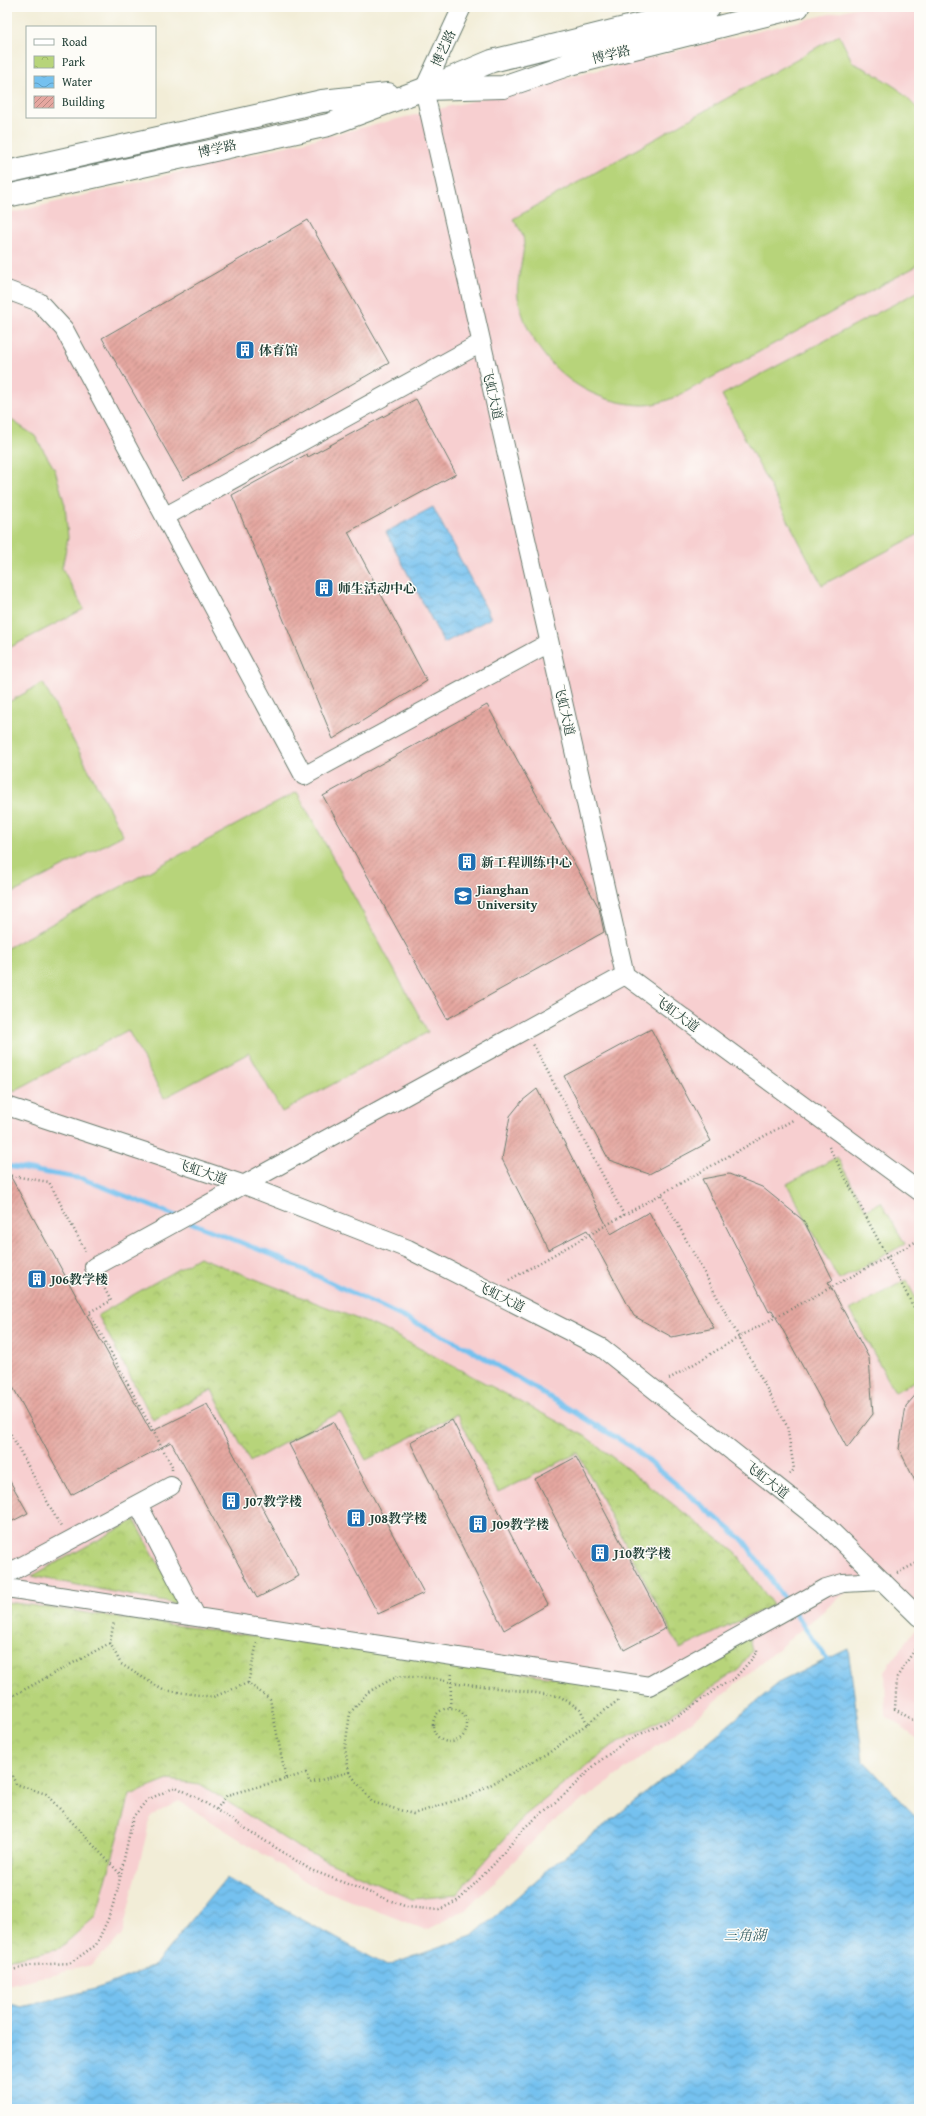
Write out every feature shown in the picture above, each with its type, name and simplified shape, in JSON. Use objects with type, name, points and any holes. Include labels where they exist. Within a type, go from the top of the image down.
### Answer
[{"type":"main road","name":"博学路","points":[[7,196],[328,125],[424,89],[492,61],[709,7]]},
{"type":"main road","name":"博学路","points":[[7,172],[322,102],[424,89],[503,87],[570,64],[798,7]]},
{"type":"street","name":"博艺路","points":[[424,89],[462,7]]},
{"type":"street","name":"飞虹大道","points":[[424,89],[625,975],[919,1191]]},
{"type":"street","points":[[7,290],[39,302],[64,329],[166,516],[304,776],[549,643]]},
{"type":"street","points":[[166,516],[481,343]]},
{"type":"street","points":[[94,1267],[242,1184],[625,975]]},
{"type":"street","name":"飞虹大道","points":[[7,1106],[242,1184],[408,1249],[602,1348],[824,1524],[919,1617]]},
{"type":"street","points":[[7,1574],[171,1486]]},
{"type":"street","points":[[138,1504],[196,1616]]},
{"type":"street","points":[[7,1588],[649,1686],[826,1588],[843,1583],[883,1581]]},
{"type":"path","points":[[525,1029],[624,1215]]},
{"type":"path","points":[[490,1291],[810,1110]]},
{"type":"path","points":[[828,1145],[919,1317]]},
{"type":"path","points":[[7,1175],[49,1182],[94,1267],[111,1301],[89,1312],[172,1466],[171,1486]]},
{"type":"path","points":[[662,1195],[787,1426],[794,1469],[779,1489]]},
{"type":"path","points":[[653,1388],[740,1338],[919,1240]]},
{"type":"path","points":[[7,1427],[68,1541]]},
{"type":"path","points":[[883,1581],[919,1562]]},
{"type":"path","points":[[117,1604],[110,1643],[121,1664],[163,1690],[213,1697],[248,1683]]},
{"type":"path","points":[[248,1683],[260,1626]]},
{"type":"path","points":[[7,1971],[34,1965],[70,1963],[96,1945],[109,1917],[121,1875],[133,1818],[147,1800],[176,1788],[216,1810],[311,1870],[407,1906],[439,1910],[459,1900],[495,1863],[525,1827],[564,1795],[596,1764],[626,1741],[679,1716],[716,1689],[735,1678],[757,1653],[757,1626]]},
{"type":"path","points":[[7,1699],[110,1643]]},
{"type":"path","points":[[919,1643],[897,1677],[895,1709],[919,1724]]},
{"type":"path","points":[[450,1707],[453,1656]]},
{"type":"path","points":[[588,1725],[580,1709],[559,1696],[430,1678],[398,1676],[368,1692],[350,1713],[345,1748],[350,1772],[372,1802],[413,1814],[470,1796],[550,1752],[588,1725],[639,1684]]},
{"type":"path","points":[[248,1683],[270,1699],[286,1779]]},
{"type":"path","points":[[450,1707],[460,1711],[464,1715],[467,1725],[464,1735],[455,1741],[450,1742],[444,1741],[435,1733],[433,1722],[439,1712],[450,1707]]},
{"type":"path","points":[[7,1765],[16,1784],[46,1794],[121,1875]]},
{"type":"path","points":[[216,1810],[227,1795],[306,1773],[310,1783],[350,1772]]},
{"type":"shaded area","name":"Jianghan University","points":[[858,7],[919,7],[919,1740],[886,1716],[885,1671],[917,1627],[864,1577],[693,1720],[549,1825],[468,1908],[426,1930],[313,1886],[179,1801],[151,1816],[122,1935],[92,1965],[7,1985],[7,214]]},
{"type":"green space","points":[[839,35],[853,63],[872,72],[898,89],[919,110],[919,261],[915,267],[689,390],[661,402],[643,405],[620,402],[599,396],[579,386],[562,374],[546,358],[534,340],[524,319],[518,297],[518,283],[524,242],[521,232],[513,219]]},
{"type":"green space","points":[[919,291],[919,534],[822,585],[722,395]]},
{"type":"green space","points":[[7,417],[35,436],[55,470],[65,505],[68,538],[62,568],[84,609],[7,649]]},
{"type":"green space","points":[[43,683],[123,835],[7,896],[7,703]]},
{"type":"green space","points":[[297,792],[428,1032],[282,1112],[249,1053],[164,1098],[128,1030],[14,1091],[7,1078],[7,948]]},
{"type":"green space","points":[[837,1157],[866,1210],[881,1202],[905,1244],[839,1280],[787,1184]]},
{"type":"green space","points":[[199,1257],[383,1329],[585,1436],[736,1553],[773,1605],[680,1649],[578,1453],[498,1493],[457,1414],[366,1460],[340,1412],[250,1462],[212,1390],[153,1420],[98,1315]]},
{"type":"green space","points":[[906,1280],[919,1304],[919,1379],[895,1392],[850,1310]]},
{"type":"green space","points":[[135,1520],[180,1605],[32,1576]]},
{"type":"green space","points":[[7,1602],[654,1691],[749,1636],[752,1651],[737,1671],[669,1716],[613,1745],[524,1816],[456,1895],[412,1899],[299,1848],[200,1784],[168,1780],[130,1795],[96,1916],[60,1948],[7,1960]]},
{"type":"water","points":[[433,507],[491,618],[444,643],[386,532]]},
{"type":"water","name":"三角湖","points":[[848,1649],[863,1760],[919,1820],[919,2074],[917,2078],[919,2084],[919,2109],[7,2109],[7,2003],[22,2007],[99,1988],[154,1966],[226,1878],[387,1966],[472,1936],[556,1863],[661,1781],[780,1682]]},
{"type":"building","name":"体育馆","points":[[308,220],[389,363],[183,480],[102,338]]},
{"type":"building","name":"师生活动中心","points":[[416,399],[456,474],[348,532],[427,681],[333,739],[232,495],[307,454],[308,457]]},
{"type":"building","name":"新工程训练中心","points":[[487,705],[599,908],[604,932],[447,1019],[323,796]]},
{"type":"building","points":[[651,1029],[711,1141],[649,1174],[609,1160],[564,1076]]},
{"type":"building","points":[[537,1089],[611,1234],[649,1212],[714,1328],[672,1337],[634,1316],[587,1230],[548,1250],[502,1159],[510,1116],[522,1101]]},
{"type":"building","name":"J06教学楼","points":[[7,1170],[151,1432],[207,1404],[299,1576],[257,1598],[171,1442],[71,1495],[7,1376]]},
{"type":"building","points":[[729,1174],[762,1187],[804,1221],[833,1280],[828,1282],[869,1358],[873,1414],[847,1448],[772,1310],[769,1312],[702,1179]]},
{"type":"building","points":[[919,1391],[919,1489],[899,1449],[906,1406]]},
{"type":"building","name":"J09教学楼","points":[[452,1420],[547,1605],[504,1630],[410,1442]]},
{"type":"building","name":"J08教学楼","points":[[333,1422],[424,1593],[378,1614],[289,1444]]},
{"type":"building","name":"J10教学楼","points":[[576,1457],[666,1628],[624,1650],[535,1479]]},
{"type":"building","points":[[7,1476],[28,1513],[7,1524]]},
{"type":"waterway","points":[[7,1166],[83,1179],[176,1216]]},
{"type":"waterway","points":[[187,1221],[275,1256],[468,1348],[632,1447],[744,1541],[827,1659]]},
{"type":"place","name":"体育馆","points":[[245,350]]},
{"type":"place","name":"师生活动中心","points":[[324,588]]},
{"type":"place","name":"新工程训练中心","points":[[467,862]]},
{"type":"place","name":"Jianghan University","points":[[463,896]]},
{"type":"place","name":"J06教学楼","points":[[37,1279]]},
{"type":"place","name":"J07教学楼","points":[[231,1501]]},
{"type":"place","name":"J08教学楼","points":[[356,1518]]},
{"type":"place","name":"J09教学楼","points":[[478,1524]]},
{"type":"place","name":"J10教学楼","points":[[600,1553]]}]
